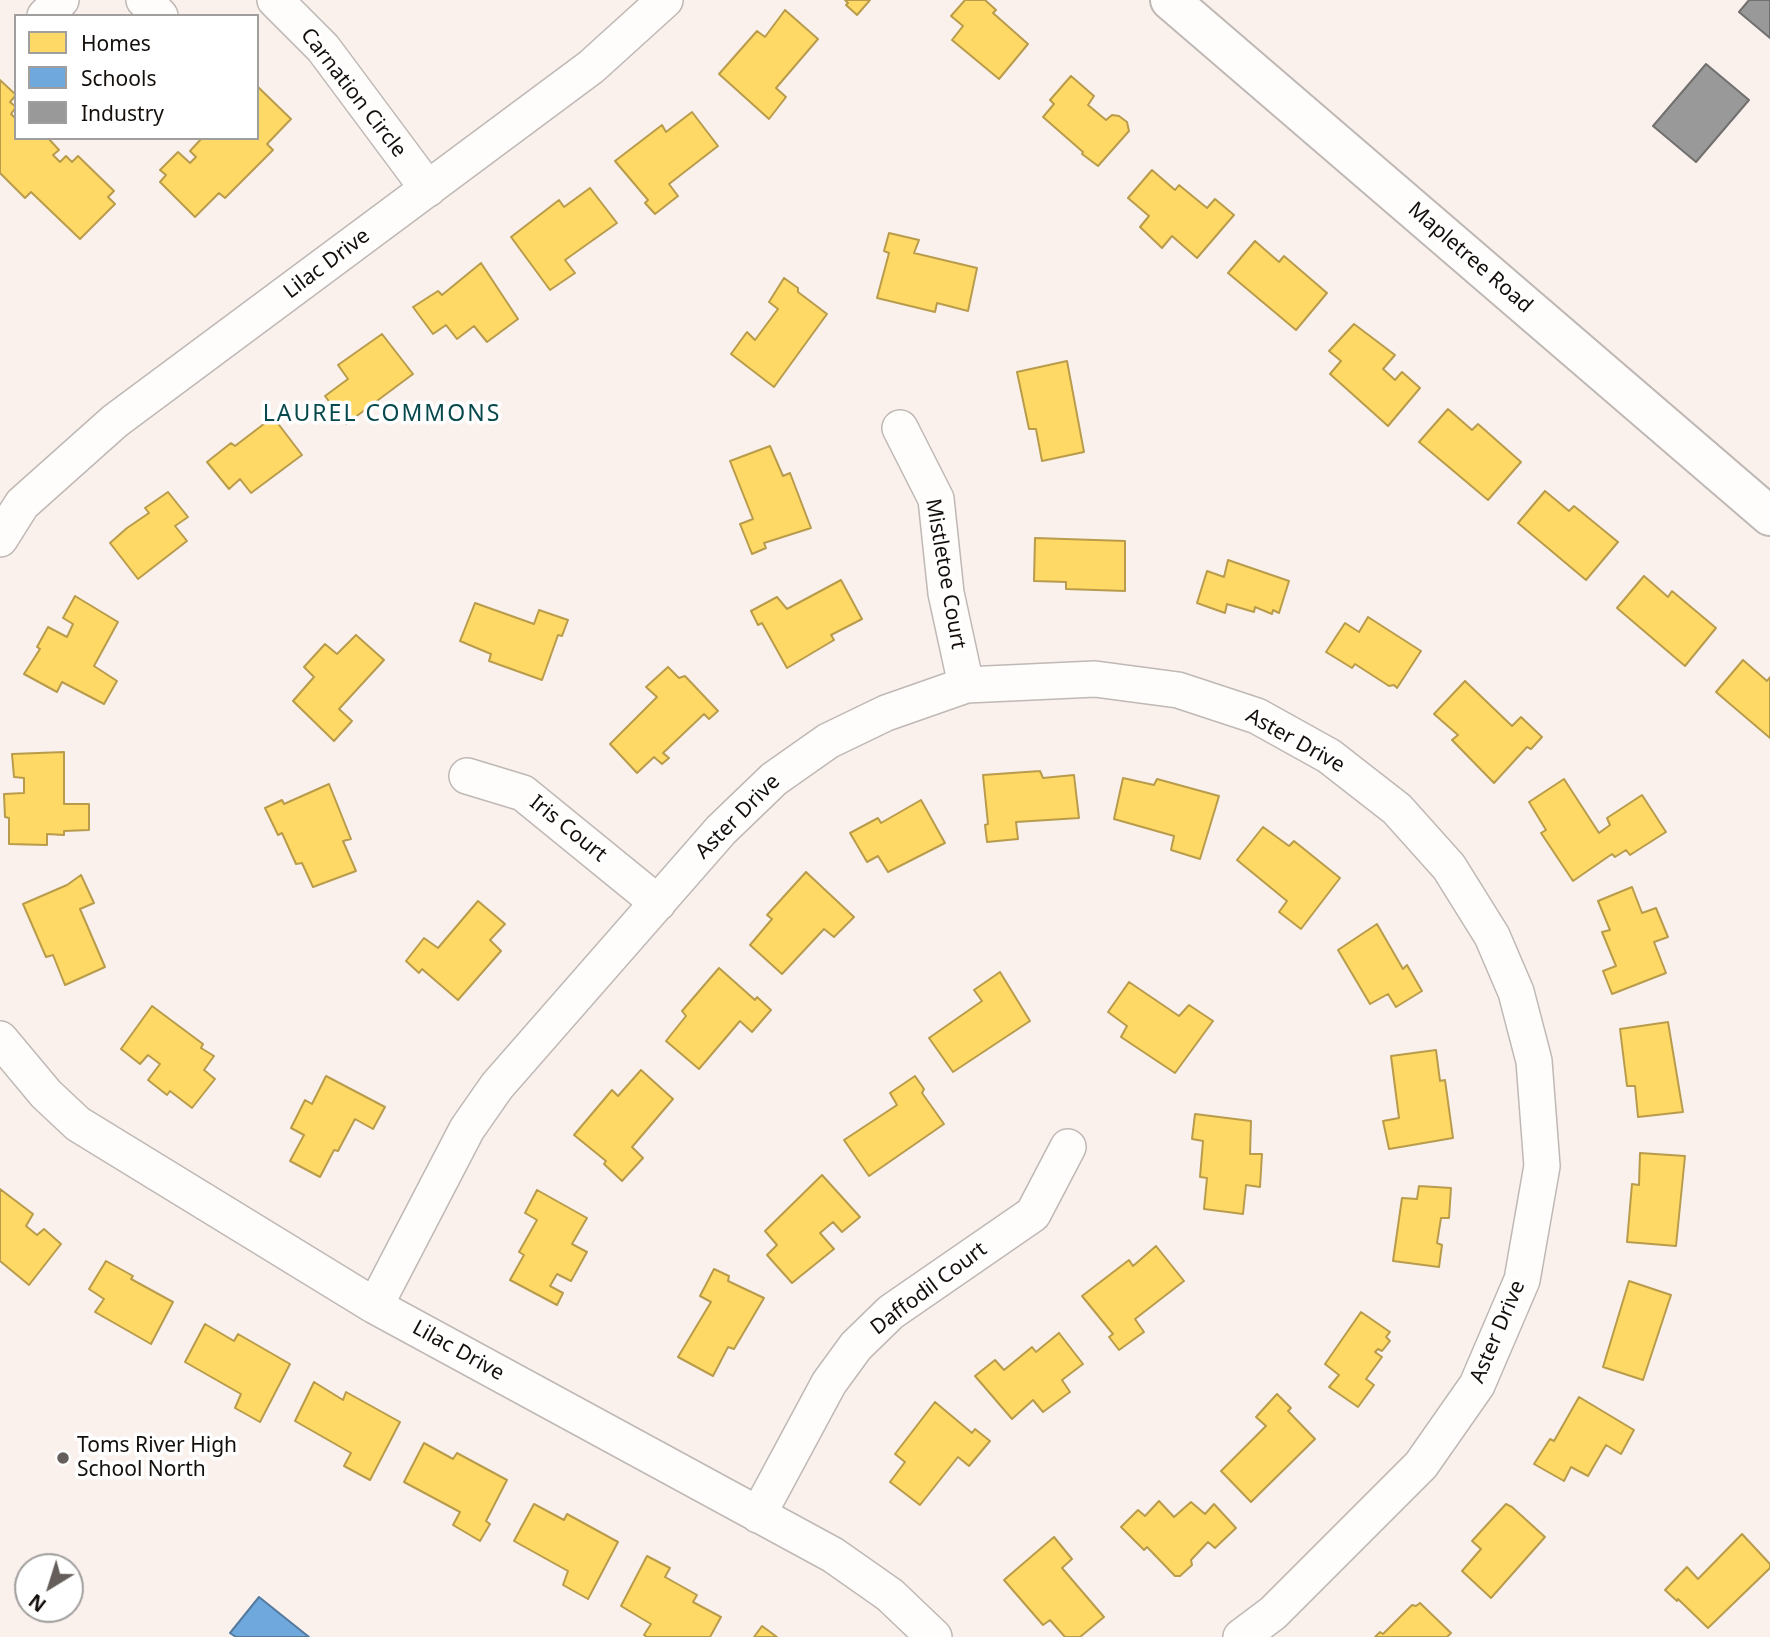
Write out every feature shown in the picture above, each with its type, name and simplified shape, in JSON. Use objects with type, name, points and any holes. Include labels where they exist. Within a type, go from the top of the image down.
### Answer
[{"type":"street","points":[[47,14],[61,0]]},
{"type":"street","points":[[145,0],[158,14]]},
{"type":"street","name":"Carnation Circle","points":[[275,0],[323,48],[428,189]]},
{"type":"street","name":"Lilac Drive","points":[[0,539],[22,504],[115,421],[591,67],[665,0]]},
{"type":"street","name":"Mapletree Road","points":[[1170,0],[1770,516]]},
{"type":"street","name":"Mistletoe Court","points":[[900,428],[936,499],[946,593],[965,685]]},
{"type":"street","name":"Aster Drive","points":[[374,1306],[467,1129],[497,1086],[721,830],[774,779],[828,741],[886,713],[965,685],[1095,679],[1178,690],[1257,716],[1329,756],[1397,808],[1449,867],[1492,936],[1516,992],[1534,1061],[1542,1166],[1522,1280],[1477,1385],[1421,1465],[1273,1613],[1241,1637]]},
{"type":"street","name":"Iris Court","points":[[467,776],[523,793],[658,903]]},
{"type":"street","name":"Lilac Drive","points":[[0,1039],[47,1094],[78,1124],[374,1306],[833,1555],[890,1595],[934,1637]]},
{"type":"street","name":"Daffodil Court","points":[[758,1515],[829,1384],[856,1346],[891,1312],[1033,1214],[1068,1147]]},
{"type":"building: Homes","points":[[845,0],[870,0],[857,15],[846,5],[848,3]]},
{"type":"building: Homes","points":[[965,0],[985,0],[996,10],[993,13],[1028,44],[999,79],[952,40],[963,26],[951,16]]},
{"type":"building: Homes","points":[[785,10],[818,39],[776,88],[786,97],[769,119],[719,74],[757,31],[765,37]]},
{"type":"building: Homes","points":[[1071,76],[1094,96],[1088,105],[1106,120],[1112,115],[1127,122],[1129,131],[1098,166],[1043,117],[1054,104],[1050,100]]},
{"type":"building: Homes","points":[[0,80],[14,93],[10,102],[14,105],[11,114],[14,117],[14,140],[50,140],[59,150],[53,155],[60,162],[66,156],[72,162],[78,156],[114,191],[108,197],[115,204],[80,239],[31,192],[25,198],[0,173]]},
{"type":"building: Homes","points":[[259,88],[291,119],[267,144],[273,150],[225,198],[219,193],[195,217],[160,182],[166,175],[160,170],[178,152],[190,163],[196,157],[190,151],[200,140],[259,140]]},
{"type":"building: Homes","points":[[692,112],[718,146],[669,184],[678,196],[655,214],[645,203],[648,200],[615,161],[662,125],[666,132]]},
{"type":"building: Homes","points":[[1152,170],[1175,190],[1179,185],[1207,208],[1215,199],[1234,215],[1197,258],[1172,236],[1162,248],[1140,227],[1149,216],[1128,198]]},
{"type":"building: Homes","points":[[590,188],[617,223],[565,260],[575,273],[550,290],[511,237],[559,200],[564,207]]},
{"type":"building: Homes","points":[[889,233],[919,240],[914,253],[977,268],[968,311],[937,303],[935,312],[877,298],[889,253],[884,251]]},
{"type":"building: Homes","points":[[1255,241],[1279,262],[1284,256],[1327,293],[1296,330],[1228,273]]},
{"type":"building: Homes","points":[[481,263],[518,319],[487,342],[474,326],[457,339],[446,325],[433,334],[413,307],[438,291],[442,295]]},
{"type":"building: Homes","points":[[784,278],[827,314],[774,387],[731,354],[747,332],[755,340],[778,309],[769,302]]},
{"type":"building: Homes","points":[[1354,324],[1395,355],[1383,369],[1395,380],[1402,372],[1420,388],[1388,426],[1330,374],[1341,361],[1329,351]]},
{"type":"building: Homes","points":[[382,334],[413,374],[346,424],[325,396],[348,379],[338,365]]},
{"type":"building: Homes","points":[[1067,361],[1084,452],[1042,461],[1036,429],[1029,429],[1017,372]]},
{"type":"building: Homes","points":[[1448,409],[1472,430],[1478,424],[1521,462],[1488,500],[1419,442]]},
{"type":"building: Homes","points":[[273,417],[302,455],[251,493],[240,479],[229,489],[207,462],[231,443],[235,446]]},
{"type":"building: Homes","points":[[770,446],[783,476],[790,473],[811,528],[764,543],[766,548],[752,554],[740,524],[753,519],[730,461]]},
{"type":"building: Homes","points":[[1545,491],[1569,511],[1574,506],[1618,542],[1586,580],[1518,523]]},
{"type":"building: Homes","points":[[168,492],[188,517],[175,526],[187,541],[138,579],[110,543],[149,513],[145,508]]},
{"type":"building: Homes","points":[[1035,538],[1125,541],[1125,591],[1066,589],[1066,582],[1034,581]]},
{"type":"building: Homes","points":[[1228,560],[1289,581],[1279,613],[1273,610],[1272,614],[1255,607],[1254,612],[1227,604],[1225,613],[1197,603],[1207,571],[1224,577]]},
{"type":"building: Homes","points":[[1644,576],[1668,597],[1672,591],[1716,628],[1685,666],[1617,608]]},
{"type":"building: Homes","points":[[841,580],[862,619],[831,635],[834,640],[787,668],[762,623],[758,625],[751,611],[777,597],[787,609]]},
{"type":"building: Homes","points":[[75,596],[118,622],[94,666],[117,681],[104,704],[62,682],[57,692],[24,674],[40,649],[37,647],[48,627],[67,637],[73,624],[63,618]]},
{"type":"building: Homes","points":[[475,603],[534,624],[539,610],[568,620],[562,636],[558,635],[542,680],[489,661],[491,654],[460,641]]},
{"type":"building: Homes","points":[[1368,617],[1421,651],[1397,688],[1394,685],[1389,686],[1355,664],[1352,668],[1326,652],[1345,623],[1359,632]]},
{"type":"building: Homes","points":[[356,635],[384,660],[339,709],[352,721],[334,741],[293,701],[314,677],[304,667],[325,644],[337,654]]},
{"type":"building: Homes","points":[[1743,660],[1767,681],[1770,677],[1770,738],[1716,692]]},
{"type":"building: Homes","points":[[668,667],[679,678],[685,676],[718,711],[709,719],[704,714],[663,753],[669,758],[662,764],[654,757],[637,773],[610,744],[657,697],[646,687]]},
{"type":"building: Homes","points":[[1465,681],[1512,726],[1521,717],[1542,737],[1531,749],[1527,747],[1494,783],[1452,740],[1458,735],[1434,714]]},
{"type":"building: Homes","points":[[64,752],[64,804],[89,804],[89,830],[64,831],[64,835],[47,834],[47,845],[9,844],[9,818],[5,817],[4,794],[24,793],[24,778],[14,777],[12,754]]},
{"type":"building: Homes","points":[[1040,771],[1043,778],[1074,775],[1079,818],[1016,822],[1018,839],[987,842],[983,775]]},
{"type":"building: Homes","points":[[1123,778],[1154,785],[1157,779],[1219,796],[1200,859],[1171,850],[1174,836],[1114,819]]},
{"type":"building: Homes","points":[[1564,779],[1599,833],[1610,825],[1607,818],[1642,795],[1666,832],[1630,855],[1626,850],[1615,857],[1612,854],[1573,881],[1541,833],[1546,830],[1529,802]]},
{"type":"building: Homes","points":[[329,784],[351,839],[343,841],[356,871],[313,887],[302,863],[296,864],[282,833],[278,835],[265,808],[282,800],[284,804]]},
{"type":"building: Homes","points":[[921,800],[945,843],[888,872],[878,856],[867,862],[850,833],[878,818],[881,823]]},
{"type":"building: Homes","points":[[1263,827],[1289,846],[1294,841],[1340,878],[1301,929],[1279,912],[1287,901],[1237,860]]},
{"type":"building: Homes","points":[[806,872],[854,917],[834,937],[824,929],[782,974],[750,945],[772,919],[767,915]]},
{"type":"building: Homes","points":[[81,875],[94,903],[80,909],[105,967],[65,985],[53,955],[46,957],[23,904],[67,885]]},
{"type":"building: Homes","points":[[1632,887],[1642,913],[1656,908],[1668,937],[1654,942],[1666,973],[1612,994],[1603,971],[1616,966],[1602,932],[1610,930],[1598,901]]},
{"type":"building: Homes","points":[[478,901],[505,924],[490,940],[501,951],[458,1000],[422,969],[419,973],[406,961],[424,938],[438,948]]},
{"type":"building: Homes","points":[[1377,924],[1403,969],[1407,965],[1422,991],[1396,1007],[1388,994],[1370,1004],[1338,950]]},
{"type":"building: Homes","points":[[719,968],[755,1000],[757,997],[771,1010],[752,1032],[740,1021],[699,1069],[666,1041],[686,1016],[682,1011]]},
{"type":"building: Homes","points":[[1000,972],[1030,1021],[953,1072],[929,1038],[982,1001],[974,990]]},
{"type":"building: Homes","points":[[1129,982],[1179,1016],[1189,1005],[1213,1021],[1175,1073],[1121,1037],[1127,1026],[1108,1012]]},
{"type":"building: Homes","points":[[152,1006],[203,1044],[201,1048],[214,1056],[204,1070],[215,1079],[192,1108],[170,1091],[167,1095],[148,1080],[160,1064],[148,1055],[140,1064],[121,1049]]},
{"type":"building: Homes","points":[[1668,1022],[1683,1112],[1638,1117],[1635,1086],[1627,1086],[1620,1029]]},
{"type":"building: Homes","points":[[1436,1050],[1440,1081],[1445,1080],[1453,1138],[1389,1149],[1383,1121],[1399,1118],[1391,1056]]},
{"type":"building: Homes","points":[[641,1070],[673,1099],[632,1147],[643,1158],[622,1181],[604,1164],[606,1161],[574,1135],[612,1090],[618,1096]]},
{"type":"building: Homes","points":[[326,1076],[385,1107],[373,1129],[355,1119],[320,1177],[290,1161],[304,1135],[291,1128],[305,1100],[312,1104]]},
{"type":"building: Homes","points":[[915,1076],[924,1089],[922,1093],[944,1124],[869,1176],[844,1140],[897,1105],[890,1093]]},
{"type":"building: Homes","points":[[1195,1114],[1251,1121],[1250,1154],[1262,1154],[1260,1187],[1246,1185],[1243,1214],[1204,1209],[1207,1178],[1200,1177],[1203,1141],[1192,1139]]},
{"type":"building: Homes","points":[[1640,1153],[1685,1156],[1676,1246],[1627,1242],[1632,1184],[1639,1185]]},
{"type":"building: Homes","points":[[822,1175],[860,1217],[842,1232],[833,1222],[820,1233],[834,1249],[792,1283],[767,1255],[777,1245],[765,1231]]},
{"type":"building: Homes","points":[[1419,1186],[1451,1188],[1449,1218],[1441,1218],[1437,1243],[1442,1245],[1439,1267],[1393,1261],[1402,1198],[1417,1199]]},
{"type":"building: Homes","points":[[0,1189],[33,1214],[26,1226],[37,1235],[44,1229],[61,1244],[29,1285],[0,1261]]},
{"type":"building: Homes","points":[[537,1190],[587,1218],[572,1244],[587,1252],[571,1281],[557,1274],[550,1286],[563,1293],[557,1305],[510,1280],[524,1255],[519,1252],[537,1220],[525,1213]]},
{"type":"building: Homes","points":[[1156,1246],[1184,1281],[1135,1319],[1144,1332],[1119,1350],[1109,1337],[1113,1334],[1082,1296],[1129,1260],[1133,1266]]},
{"type":"building: Homes","points":[[106,1261],[133,1276],[131,1279],[173,1302],[151,1344],[95,1312],[104,1299],[89,1289]]},
{"type":"building: Homes","points":[[714,1269],[729,1276],[728,1281],[764,1298],[734,1349],[728,1347],[713,1376],[678,1357],[711,1302],[700,1296]]},
{"type":"building: Homes","points":[[1629,1281],[1671,1295],[1643,1380],[1603,1367]]},
{"type":"building: Homes","points":[[1361,1312],[1390,1332],[1386,1337],[1390,1341],[1382,1351],[1378,1349],[1375,1352],[1382,1357],[1366,1379],[1374,1385],[1358,1407],[1329,1387],[1339,1375],[1325,1364]]},
{"type":"building: Homes","points":[[205,1324],[234,1341],[238,1334],[290,1364],[260,1422],[235,1408],[241,1394],[185,1362]]},
{"type":"building: Homes","points":[[1059,1333],[1083,1364],[1062,1380],[1070,1392],[1043,1412],[1033,1400],[1012,1419],[975,1376],[995,1360],[1004,1370],[1032,1347],[1036,1352]]},
{"type":"building: Homes","points":[[314,1382],[343,1400],[346,1392],[400,1422],[370,1480],[344,1466],[351,1453],[295,1421]]},
{"type":"building: Homes","points":[[1277,1394],[1291,1408],[1288,1411],[1315,1439],[1251,1502],[1221,1471],[1266,1426],[1256,1417]]},
{"type":"building: Homes","points":[[1579,1397],[1634,1430],[1621,1454],[1606,1445],[1588,1476],[1571,1467],[1564,1481],[1534,1464],[1550,1439],[1554,1441]]},
{"type":"building: Homes","points":[[935,1402],[972,1433],[975,1429],[990,1441],[969,1466],[958,1457],[920,1505],[890,1482],[905,1462],[895,1454]]},
{"type":"building: Homes","points":[[424,1443],[453,1459],[457,1453],[507,1480],[486,1521],[490,1524],[480,1541],[453,1525],[460,1512],[404,1482]]},
{"type":"building: Homes","points":[[1159,1501],[1174,1517],[1191,1502],[1205,1514],[1214,1504],[1236,1528],[1215,1548],[1208,1542],[1191,1560],[1192,1565],[1180,1576],[1175,1576],[1147,1547],[1144,1550],[1121,1527],[1138,1510],[1145,1516]]},
{"type":"building: Homes","points":[[534,1504],[564,1520],[567,1514],[618,1542],[588,1599],[563,1585],[568,1571],[514,1541]]},
{"type":"building: Homes","points":[[1506,1504],[1545,1537],[1491,1598],[1462,1571],[1481,1549],[1472,1541]]},
{"type":"building: Homes","points":[[1742,1534],[1770,1564],[1770,1568],[1708,1628],[1665,1590],[1687,1567],[1698,1579]]},
{"type":"building: Homes","points":[[1054,1537],[1072,1559],[1062,1568],[1104,1617],[1080,1637],[1065,1637],[1050,1620],[1043,1625],[1004,1580]]},
{"type":"building: Homes","points":[[647,1556],[670,1568],[665,1577],[697,1595],[693,1602],[721,1617],[710,1637],[647,1637],[644,1635],[651,1624],[621,1606]]},
{"type":"building: Homes","points":[[1420,1603],[1451,1633],[1447,1637],[1375,1637],[1380,1632],[1383,1634],[1412,1605]]},
{"type":"building: Homes","points":[[762,1626],[777,1637],[754,1637]]},
{"type":"building: Schools","points":[[259,1597],[309,1637],[236,1637],[230,1633]]},
{"type":"building: Industry","points":[[1749,0],[1770,0],[1770,38],[1739,12]]},
{"type":"building: Industry","points":[[1706,64],[1749,100],[1696,162],[1653,126]]},
{"type":"place","name":"Toms River High School North","points":[[63,1458]]},
{"type":"district","name":"LAUREL COMMONS","points":[[382,414]]}]
